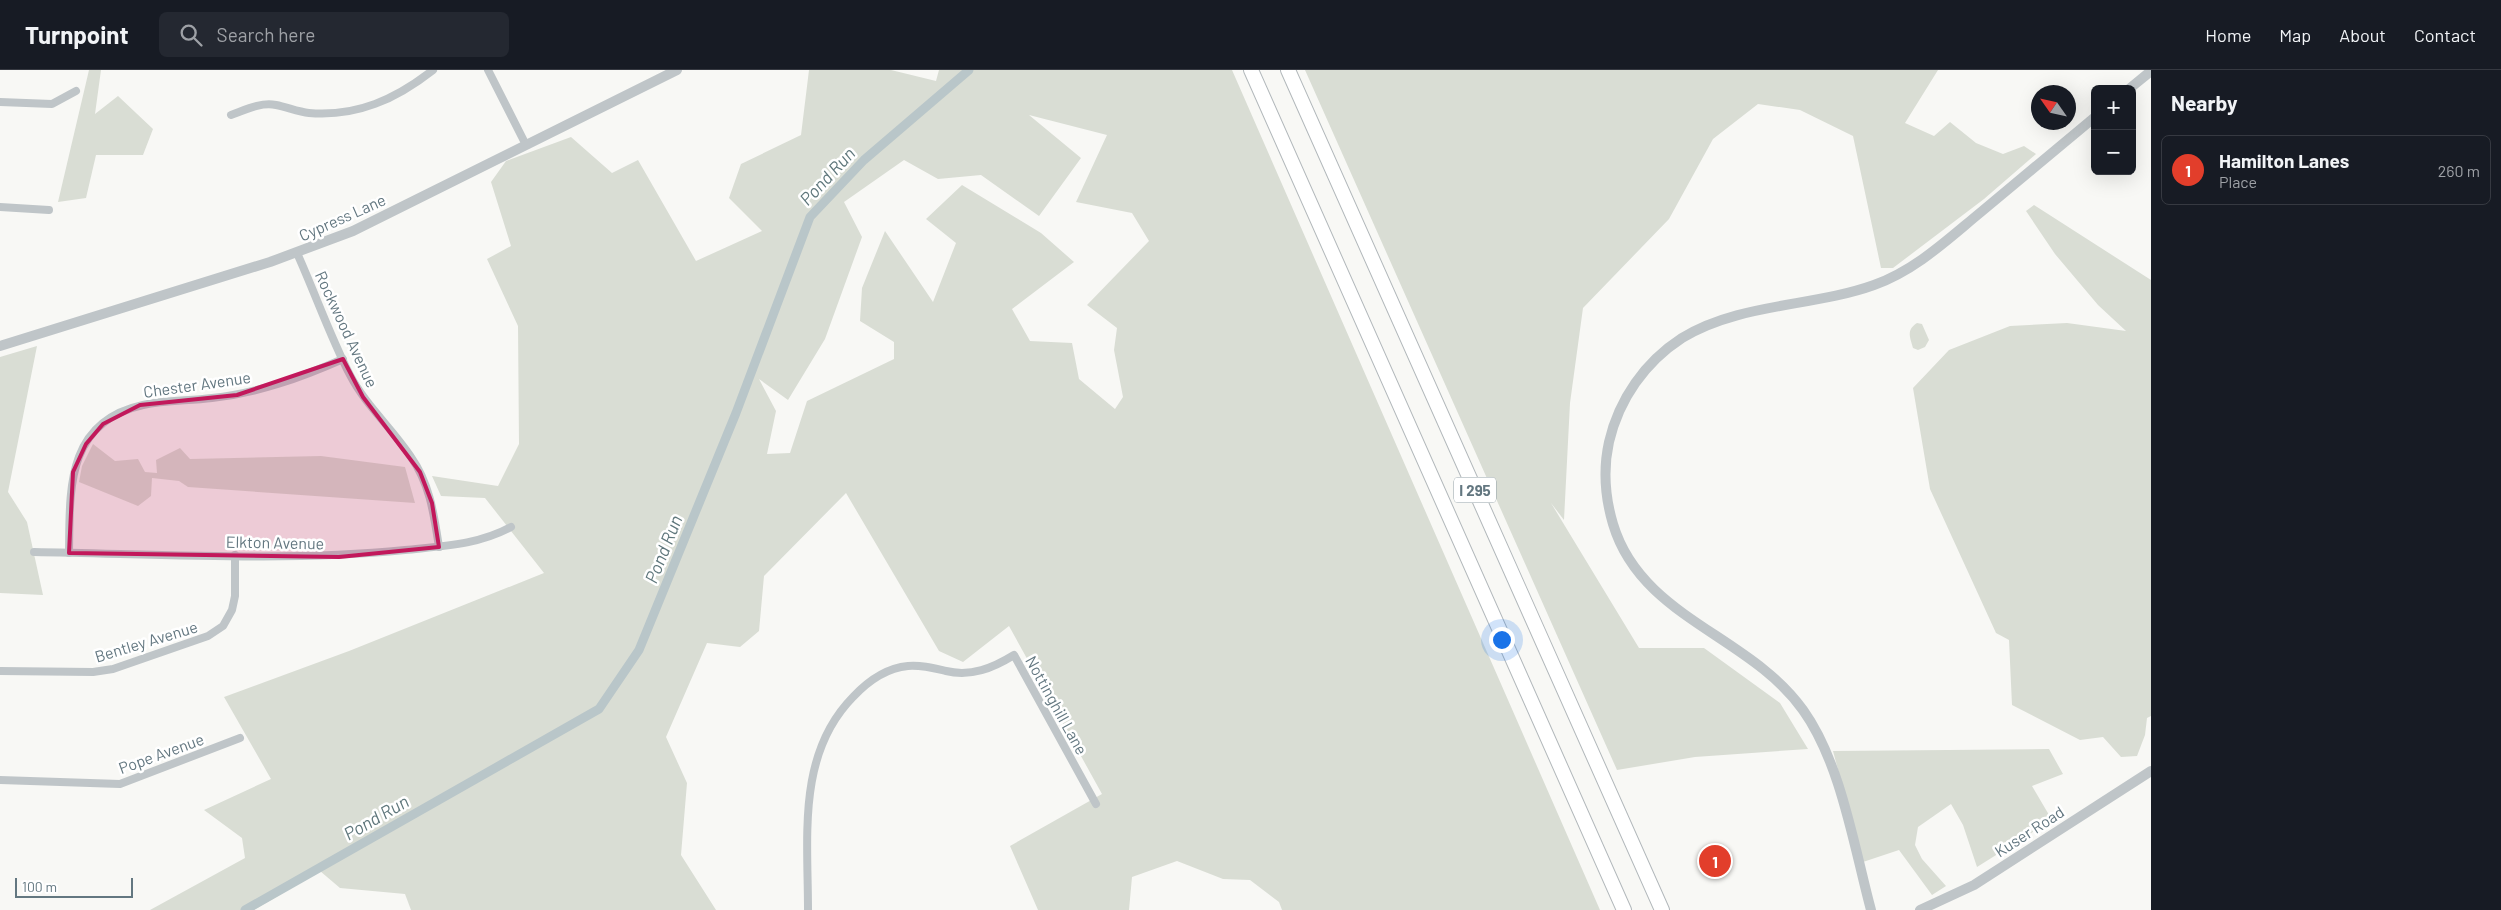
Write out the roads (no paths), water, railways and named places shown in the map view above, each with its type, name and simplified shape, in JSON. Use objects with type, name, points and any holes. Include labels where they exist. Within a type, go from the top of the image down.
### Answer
[{"type":"highway","name":"I 295","points":[[1251,70],[1624,910]]},
{"type":"highway","name":"I 295","points":[[1288,70],[1662,910]]},
{"type":"street","points":[[231,115],[266,104],[306,113],[324,114],[360,110],[402,92],[433,70]]},
{"type":"street","points":[[488,70],[526,145]]},
{"type":"street","name":"Cypress Lane","points":[[0,346],[297,253],[353,231],[677,70]]},
{"type":"street","points":[[2134,85],[2151,71]]},
{"type":"street","points":[[0,102],[52,104],[76,91]]},
{"type":"street","points":[[1871,910],[1832,761],[1812,723],[1789,692],[1760,666],[1667,603],[1652,590],[1639,575],[1622,546],[1610,514],[1606,483],[1611,433],[1618,414],[1635,382],[1673,344],[1690,333],[1721,320],[1858,290],[1895,276],[1928,256],[2091,120]]},
{"type":"street","points":[[0,207],[49,210]]},
{"type":"street","name":"Rockwood Avenue","points":[[297,253],[343,359],[363,397],[404,446],[420,472],[432,503],[439,547]]},
{"type":"street","name":"Chester Avenue","points":[[69,553],[70,486],[73,472],[86,444],[109,420],[128,409],[150,403],[211,398],[263,389],[300,377],[343,359]]},
{"type":"street","name":"Elkton Avenue","points":[[34,552],[339,557],[439,547],[482,540],[511,527]]},
{"type":"street","name":"Bentley Avenue","points":[[0,671],[93,672],[113,669],[208,636],[222,626],[232,610],[235,596],[235,555]]},
{"type":"street","name":"Nottinghill Lane","points":[[808,910],[809,792],[816,757],[830,727],[847,703],[860,689],[884,672],[910,666],[972,673],[996,666],[1014,655],[1096,804]]},
{"type":"street","name":"Pope Avenue","points":[[0,780],[120,784],[240,738]]},
{"type":"street","name":"Kuser Road","points":[[1920,910],[1974,885],[2151,771]]},
{"type":"waterway","name":"Pond Run","points":[[245,910],[599,709],[639,650],[736,413],[810,217],[864,160],[969,70]]},
{"type":"place","name":"Hamilton Lanes","points":[[1715,861]]}]
